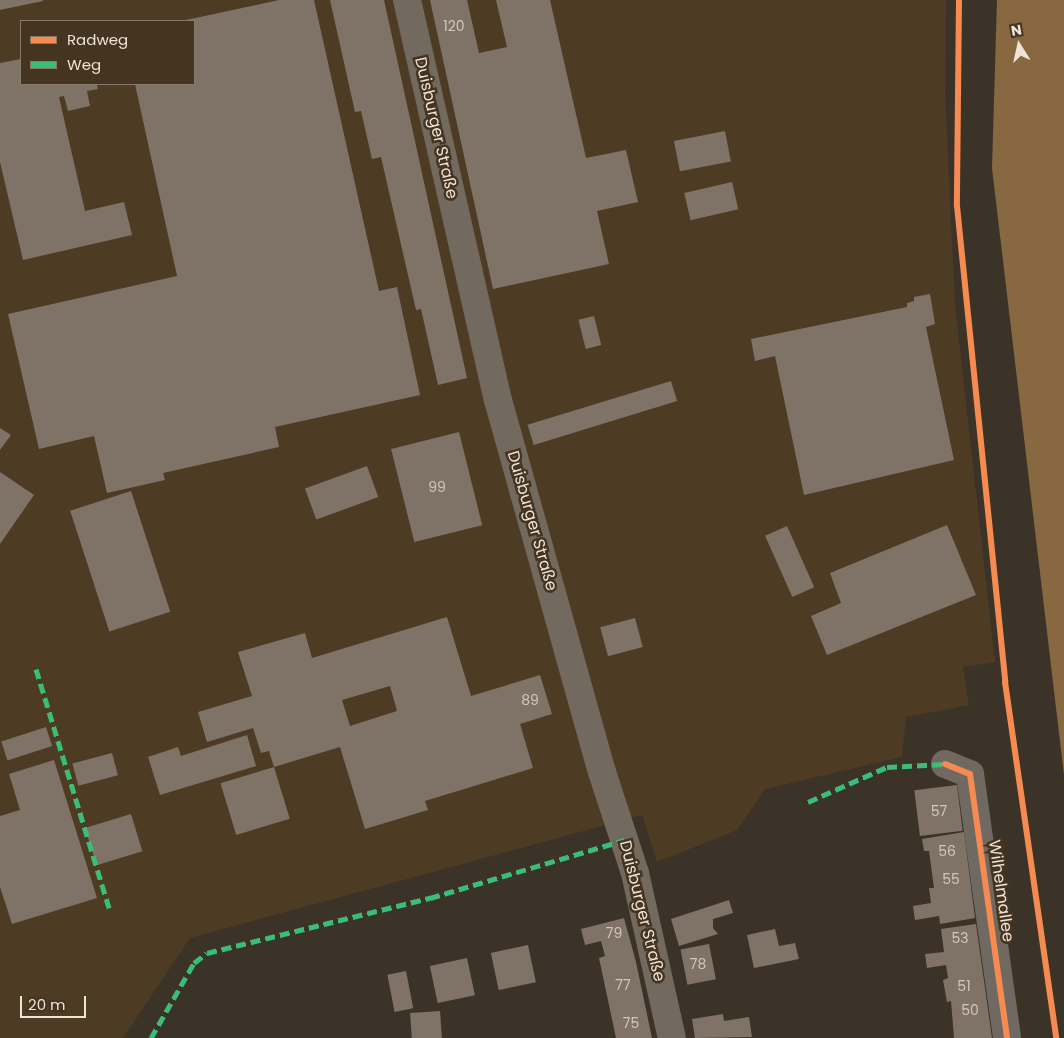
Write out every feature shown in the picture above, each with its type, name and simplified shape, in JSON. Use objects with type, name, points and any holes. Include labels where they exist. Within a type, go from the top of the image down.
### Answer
[{"type":"main road","name":"Duisburger Straße","points":[[407,0],[498,400],[602,772],[636,873],[672,1038]]},
{"type":"street","name":"Wilhelmallee","points":[[945,764],[970,774],[1007,1038]]},
{"type":"shaded area","points":[[0,0],[946,0],[945,94],[955,305],[995,662],[963,667],[969,705],[906,717],[902,757],[765,789],[737,830],[657,862],[642,815],[190,938],[123,1038],[0,1038]]},
{"type":"shaded area","points":[[997,0],[1064,0],[1064,775],[992,168]]},
{"type":"building","points":[[0,0],[43,0],[43,1],[0,10]]},
{"type":"building","points":[[279,0],[314,0],[379,291],[397,287],[420,395],[275,427],[279,447],[163,473],[165,480],[107,493],[94,436],[39,449],[8,314],[177,276],[135,85],[195,85],[195,20],[186,20]]},
{"type":"building","points":[[330,0],[384,0],[467,378],[438,385],[421,309],[416,310],[381,157],[372,159],[361,111],[355,112]]},
{"type":"building","points":[[430,0],[467,0],[479,53],[507,47],[496,0],[550,0],[586,158],[626,150],[638,202],[597,211],[609,264],[493,289]]},
{"type":"building","points":[[20,59],[20,85],[97,85],[98,89],[87,91],[90,106],[68,111],[64,96],[59,97],[85,211],[124,202],[132,235],[23,260],[0,162],[0,63]]},
{"type":"building","points":[[725,131],[731,161],[680,171],[674,141]]},
{"type":"building","points":[[732,182],[738,209],[691,220],[684,193]]},
{"type":"building","points":[[930,294],[935,324],[926,327],[954,460],[804,495],[775,356],[755,361],[751,339],[907,307],[907,303],[914,301],[914,297]]},
{"type":"building","points":[[594,316],[601,345],[586,349],[578,320]]},
{"type":"building","points":[[671,381],[677,401],[534,445],[528,425]]},
{"type":"building","points":[[0,428],[11,435],[0,450]]},
{"type":"building","points":[[459,432],[482,525],[414,542],[391,449]]},
{"type":"building","points":[[367,466],[378,497],[316,520],[305,489]]},
{"type":"building","points":[[0,472],[34,495],[0,544]]},
{"type":"building","points":[[131,491],[170,612],[109,632],[70,511]]},
{"type":"building","points":[[947,525],[976,595],[827,655],[811,616],[841,603],[830,573]]},
{"type":"building","points":[[787,526],[814,587],[792,597],[765,536]]},
{"type":"building","points":[[447,617],[471,696],[540,675],[552,714],[520,724],[533,768],[425,801],[428,810],[365,829],[340,747],[274,767],[269,751],[261,753],[253,728],[207,742],[198,712],[252,696],[238,652],[305,633],[312,658]],"holes":[[[390,686],[397,711],[350,726],[342,700]]]},
{"type":"building","points":[[635,618],[643,647],[608,656],[600,627]]},
{"type":"building","points":[[46,727],[52,746],[7,761],[1,742]]},
{"type":"building","points":[[247,735],[256,766],[160,795],[148,757],[178,747],[181,756]]},
{"type":"building","points":[[112,753],[118,775],[78,786],[72,764]]},
{"type":"building","points":[[54,760],[97,898],[12,924],[0,887],[0,816],[20,810],[9,774]]},
{"type":"building","points":[[274,767],[290,819],[236,835],[220,783]]},
{"type":"building","points":[[957,785],[963,831],[920,836],[914,790]]},
{"type":"building","points":[[131,814],[142,851],[96,865],[85,828]]},
{"type":"building","points":[[964,832],[975,918],[940,924],[939,916],[915,920],[913,906],[931,903],[929,888],[934,888],[929,851],[924,851],[922,839]]},
{"type":"building","points":[[729,900],[733,913],[713,919],[713,928],[718,934],[679,946],[671,919]]},
{"type":"building","points":[[624,918],[636,962],[652,1038],[616,1038],[599,958],[605,956],[601,941],[585,945],[581,929]]},
{"type":"building","points":[[976,924],[992,1038],[954,1038],[951,1001],[947,1002],[943,980],[948,978],[946,965],[927,968],[925,954],[944,952],[941,929]]},
{"type":"building","points":[[775,929],[779,946],[795,943],[799,959],[754,968],[747,935]]},
{"type":"building","points":[[709,944],[716,979],[687,985],[681,950]]},
{"type":"building","points":[[528,945],[536,982],[499,990],[491,953]]},
{"type":"building","points":[[467,958],[475,995],[438,1003],[430,966]]},
{"type":"building","points":[[406,971],[413,1008],[395,1012],[387,975]]},
{"type":"building","points":[[440,1011],[442,1038],[412,1038],[410,1013]]},
{"type":"building","points":[[723,1014],[724,1021],[749,1017],[752,1037],[695,1038],[692,1019]]},
{"type":"marked path","points":[[36,669],[109,908]]},
{"type":"marked path","points":[[808,802],[887,767],[945,764]]},
{"type":"marked path","points":[[151,1038],[194,963],[207,953],[430,898],[625,840]]},
{"type":"cycle path","points":[[959,0],[957,206],[1005,682],[1056,1038]]},
{"type":"cycle path","points":[[945,764],[970,774],[1007,1038]]}]
